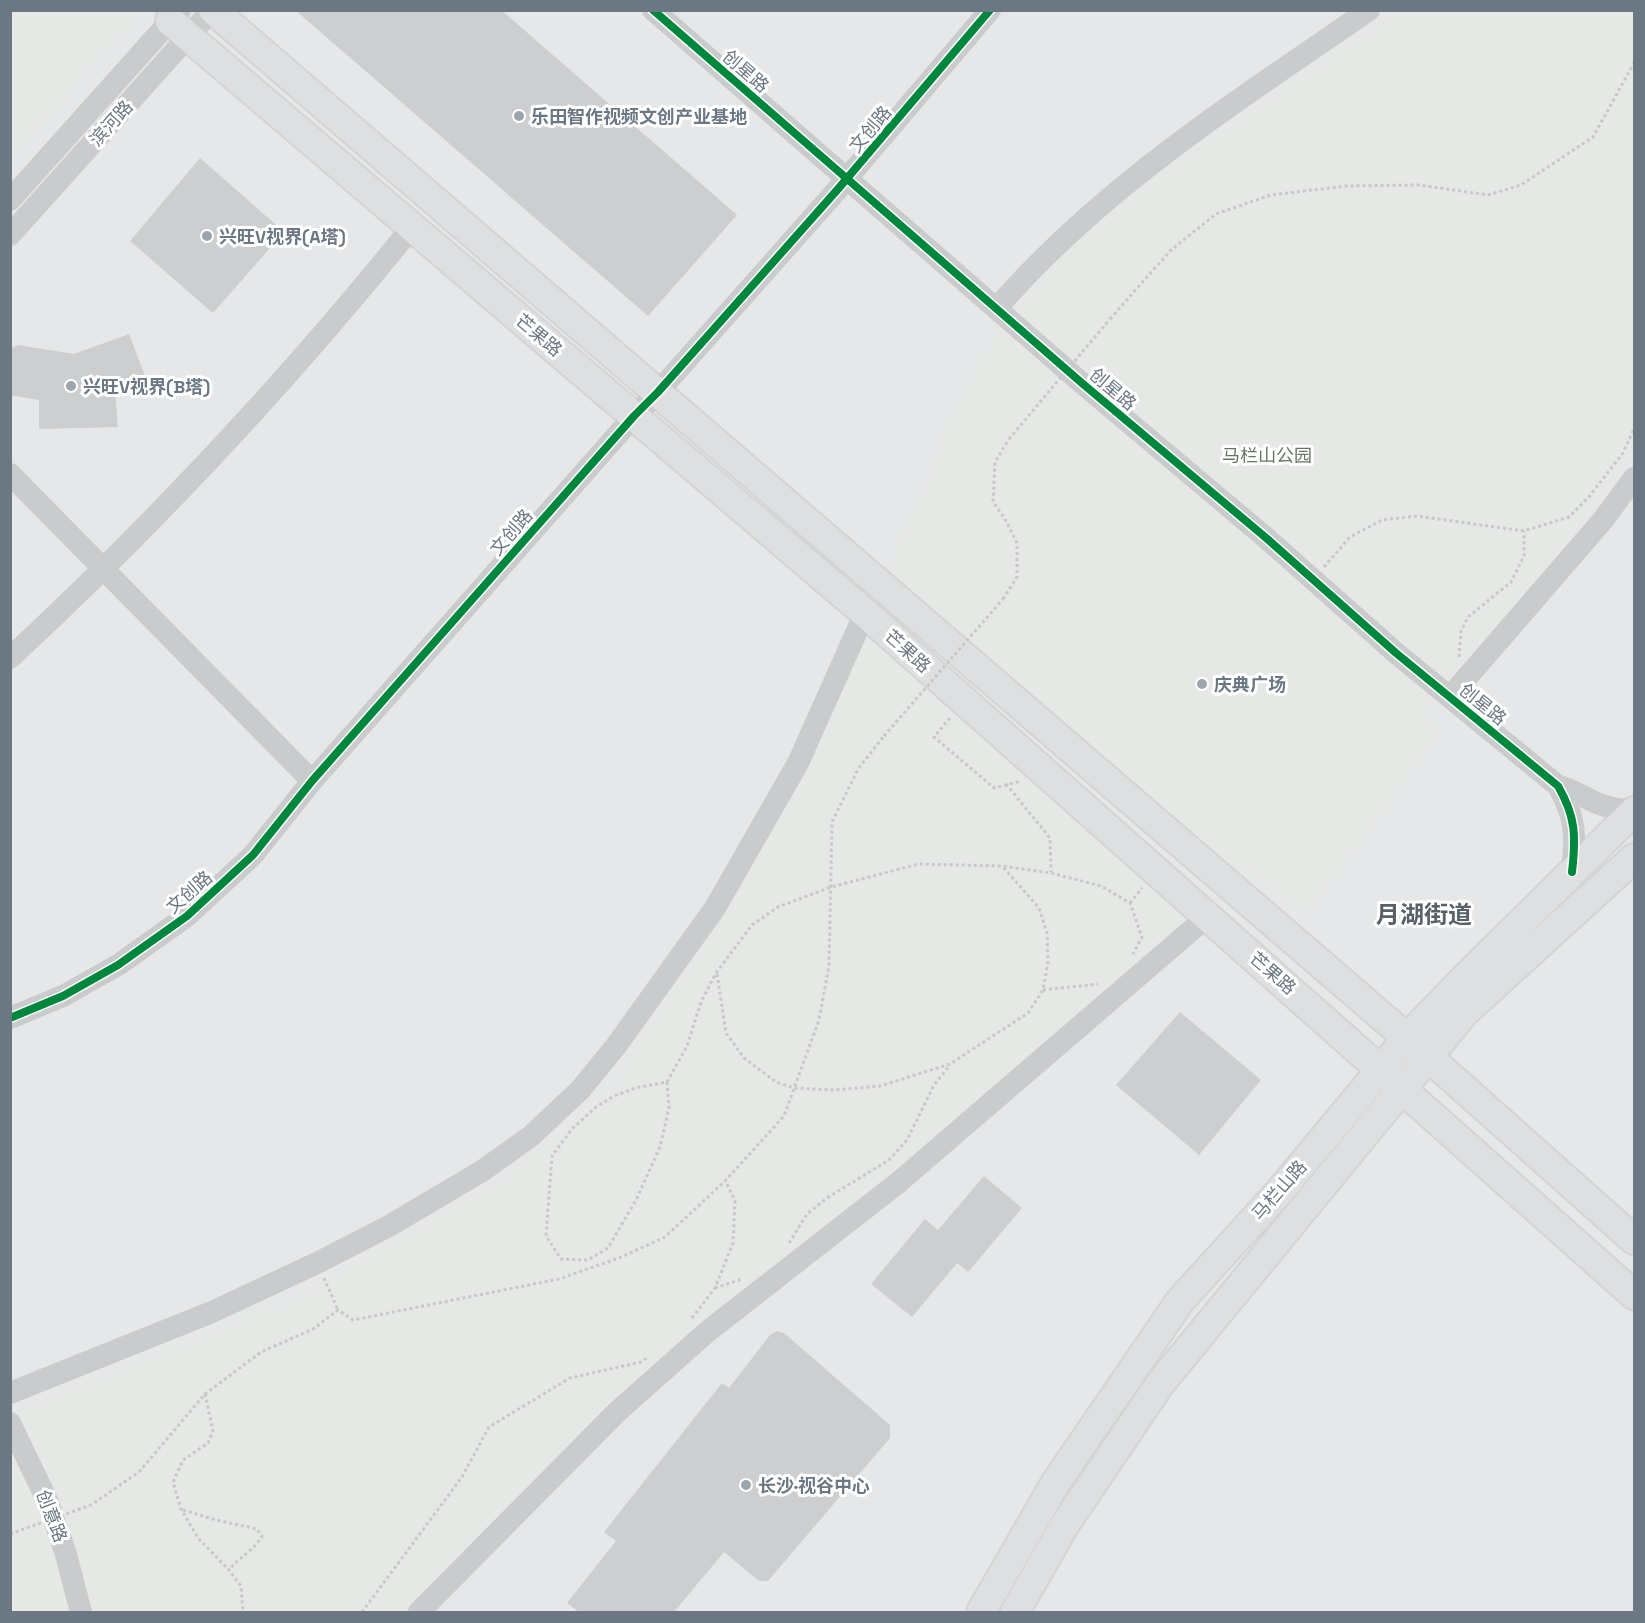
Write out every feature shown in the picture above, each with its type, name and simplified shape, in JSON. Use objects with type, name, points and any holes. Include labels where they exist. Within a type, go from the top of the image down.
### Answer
[{"type":"main road","name":"芒果路","points":[[212,10],[1407,1038],[1635,1240]]},
{"type":"main road","name":"芒果路","points":[[179,23],[412,227],[865,613],[1635,1294]]},
{"type":"main road","name":"马栏山路","points":[[1015,1612],[1064,1526],[1160,1384],[1393,1078],[1407,1038],[1635,811]]},
{"type":"main road","name":"马栏山路","points":[[981,1612],[1056,1482],[1180,1301],[1280,1191],[1393,1078],[1428,1057],[1464,1012],[1628,868]]},
{"type":"street","name":"滨河路","points":[[10,200],[179,23],[212,10]]},
{"type":"street","name":"创星路","points":[[653,10],[1396,653],[1558,786]]},
{"type":"street","name":"文创路","points":[[10,1018],[63,996],[118,964],[187,916],[253,855],[312,781],[634,416],[848,178],[990,10]]},
{"type":"street","points":[[997,308],[1029,270],[1142,172],[1208,121],[1369,10]]},
{"type":"street","name":"滨河路","points":[[10,235],[179,23]]},
{"type":"street","points":[[10,658],[104,570],[190,480],[366,285],[412,227]]},
{"type":"street","points":[[10,474],[312,781]]},
{"type":"street","points":[[1450,697],[1603,520],[1635,478]]},
{"type":"street","points":[[10,1393],[212,1312],[317,1263],[389,1226],[482,1171],[531,1136],[587,1081],[616,1046],[715,908],[798,763],[865,613]]},
{"type":"street","points":[[1558,786],[1575,790],[1600,805],[1635,811]]},
{"type":"street","points":[[1558,786],[1566,801],[1575,829],[1572,872]]},
{"type":"street","points":[[419,1612],[617,1412],[707,1332],[899,1182],[1208,916]]},
{"type":"street","name":"创意路","points":[[10,1423],[47,1500],[65,1551],[81,1612]]},
{"type":"path","points":[[317,1263],[338,1310],[353,1320],[559,1279],[619,1258],[665,1237],[725,1181],[784,1116],[819,1020],[828,966],[832,822],[858,769],[1003,599],[1017,577],[1017,543],[993,502],[995,462],[1009,439],[1171,250],[1216,214],[1271,195],[1346,186],[1419,185],[1488,195],[1521,185],[1593,137],[1634,65]]},
{"type":"path","points":[[1313,580],[1350,537],[1382,520],[1417,516],[1524,531],[1569,517],[1588,498],[1623,453],[1635,429]]},
{"type":"path","points":[[1476,665],[1459,657],[1461,631],[1468,617],[1511,582],[1524,556],[1524,531]]},
{"type":"path","points":[[964,701],[934,737],[994,788],[1047,773]]},
{"type":"path","points":[[1006,784],[1050,838],[1051,873]]},
{"type":"path","points":[[667,1082],[635,1088],[614,1096],[596,1107],[572,1129],[552,1156],[546,1236],[561,1259],[588,1260],[608,1248],[636,1200],[660,1148],[669,1108],[667,1082],[687,1046],[701,1002],[716,973],[752,925],[778,907],[831,887],[919,864],[1002,866],[1051,873],[1101,886],[1130,903],[1142,937],[1132,957]]},
{"type":"path","points":[[716,973],[726,1033],[744,1058],[776,1082],[794,1088],[834,1089],[880,1086],[951,1064],[1028,1013],[1042,990],[1048,962],[1047,933],[1042,917],[1032,899],[1002,866]]},
{"type":"path","points":[[1042,990],[1107,983]]},
{"type":"path","points":[[796,1262],[784,1250],[807,1214],[827,1198],[889,1160],[907,1140],[934,1085],[951,1064]]},
{"type":"path","points":[[687,1324],[715,1288],[732,1243],[735,1201],[725,1181]]},
{"type":"path","points":[[588,1260],[591,1268]]},
{"type":"path","points":[[10,1534],[91,1505],[139,1472],[205,1394],[261,1352],[313,1329],[338,1310]]},
{"type":"path","points":[[362,1612],[462,1477],[489,1427],[570,1378],[641,1362],[649,1357]]},
{"type":"path","points":[[205,1394],[213,1431],[208,1443],[183,1460],[173,1482],[181,1509],[198,1539],[229,1570],[241,1586],[243,1612]]},
{"type":"path","points":[[181,1509],[257,1529],[262,1536],[259,1543],[236,1561],[229,1570]]},
{"type":"shaded area","points":[[11,11],[1634,11],[1634,1612],[11,1612]]},
{"type":"green space","points":[[10,11],[141,11],[11,156]]},
{"type":"green space","name":"马栏山公园","points":[[1401,11],[1634,11],[1634,444],[1608,491],[1422,718],[1440,733],[1304,916],[1246,864],[1182,924],[885,1179],[409,1612],[11,1612],[11,1411],[118,1372],[309,1293],[496,1183],[607,1095],[731,904],[862,649],[890,567],[972,370],[1063,252],[1170,168]]},
{"type":"building","name":"乐田智作视频文创产业基地","points":[[295,10],[501,10],[737,215],[648,316]]},
{"type":"building","name":"兴旺V视界(A塔)","points":[[200,158],[284,232],[213,313],[130,241]]},
{"type":"building","name":"兴旺V视界(B塔)","points":[[129,334],[147,381],[115,391],[118,427],[39,429],[39,400],[10,395],[10,349],[18,345],[74,354]]},
{"type":"building","points":[[1180,1012],[1261,1080],[1199,1155],[1116,1085]]},
{"type":"building","points":[[984,1176],[1022,1208],[968,1272],[957,1263],[912,1317],[871,1284],[925,1219],[938,1230]]},
{"type":"building","name":"长沙·视谷中心","points":[[777,1331],[784,1333],[890,1425],[890,1438],[768,1581],[759,1581],[724,1552],[674,1612],[579,1612],[567,1603],[616,1541],[604,1532],[722,1383],[729,1388],[770,1335]]},
{"type":"cycle path","points":[[653,10],[1083,384],[1265,537],[1396,653],[1558,786],[1568,808],[1573,828],[1572,872]]},
{"type":"cycle path","points":[[10,1018],[63,996],[118,965],[187,916],[253,855],[312,781],[838,189],[990,10]]},
{"type":"place","name":"乐田智作视频文创产业基地","points":[[519,116]]},
{"type":"place","name":"兴旺V视界(A塔)","points":[[207,236]]},
{"type":"place","name":"兴旺V视界(B塔)","points":[[71,386]]},
{"type":"place","name":"庆典广场","points":[[1202,684]]},
{"type":"place","name":"长沙·视谷中心","points":[[746,1485]]},
{"type":"district","name":"月湖街道","points":[[1424,914]]}]
